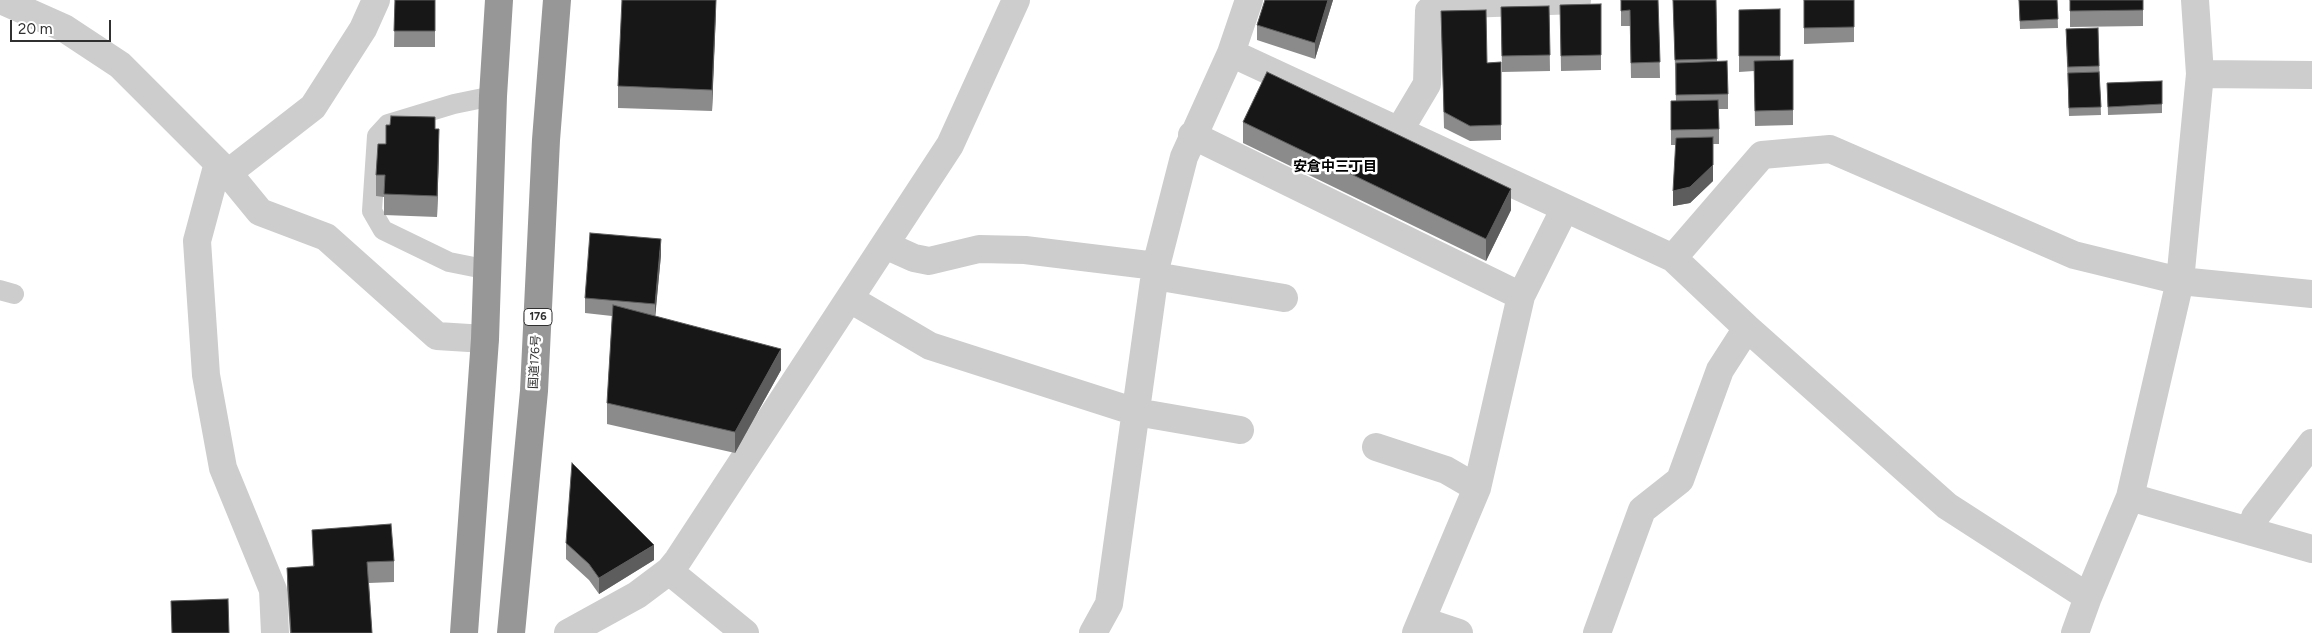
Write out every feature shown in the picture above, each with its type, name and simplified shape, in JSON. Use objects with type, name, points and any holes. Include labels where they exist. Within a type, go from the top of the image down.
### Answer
[{"type":"highway","points":[[464,633],[489,270],[493,96],[498,0]]},
{"type":"highway","name":"国道176号","points":[[512,633],[534,391],[546,140],[557,0]]},
{"type":"street","points":[[1,0],[64,28],[120,65],[223,168],[260,212],[326,237],[437,336],[485,339]]},
{"type":"street","points":[[275,633],[273,590],[222,468],[206,375],[197,241],[223,168],[313,106],[363,29],[376,0]]},
{"type":"street","points":[[568,633],[636,594],[669,571],[678,560],[950,145],[1016,0]]},
{"type":"street","points":[[1093,633],[1110,604],[1156,271],[1184,157],[1192,135],[1231,53],[1249,0]]},
{"type":"street","points":[[1399,131],[1427,84],[1428,11],[1438,5],[1577,0]]},
{"type":"street","points":[[2075,633],[2130,497],[2180,281],[2200,74],[2195,0]]},
{"type":"street","points":[[1231,53],[1673,258],[1747,328],[1947,506],[2088,597]]},
{"type":"street","points":[[2200,74],[2312,74]]},
{"type":"street","points":[[1192,135],[1521,296]]},
{"type":"street","points":[[1673,258],[1762,155],[1830,149],[2074,255],[2180,281],[2312,294]]},
{"type":"street","points":[[1459,633],[1420,627],[1477,488],[1521,296],[1564,208]]},
{"type":"street","points":[[885,245],[914,258],[929,261],[980,249],[1007,250],[1156,271],[1284,298]]},
{"type":"street","points":[[850,299],[930,346],[1136,412],[1240,430]]},
{"type":"street","points":[[1597,633],[1642,510],[1680,480],[1720,370],[1747,328]]},
{"type":"street","points":[[2252,532],[2255,517],[2312,443]]},
{"type":"street","points":[[1376,447],[1446,470],[1477,488]]},
{"type":"street","points":[[2130,497],[2312,549]]},
{"type":"street","points":[[669,571],[745,633]]},
{"type":"lane","points":[[489,270],[449,262],[383,230],[372,211],[376,136],[388,124],[454,104],[493,96]]},
{"type":"building","points":[[395,0],[435,0],[435,31],[394,31]]},
{"type":"building","points":[[622,0],[716,0],[712,90],[618,86]]},
{"type":"building","points":[[1265,0],[1328,0],[1315,43],[1257,25]]},
{"type":"building","points":[[1621,0],[1658,0],[1660,62],[1631,63],[1630,10],[1621,11]]},
{"type":"building","points":[[1673,0],[1716,0],[1717,59],[1675,60]]},
{"type":"building","points":[[1804,0],[1854,0],[1854,27],[1804,28]]},
{"type":"building","points":[[2019,0],[2057,0],[2058,19],[2020,21]]},
{"type":"building","points":[[2070,0],[2143,0],[2143,10],[2070,11]]},
{"type":"building","points":[[1601,4],[1601,55],[1561,56],[1560,5]]},
{"type":"building","points":[[1549,6],[1550,55],[1502,56],[1501,7]]},
{"type":"building","points":[[1780,9],[1780,56],[1739,56],[1739,10]]},
{"type":"building","points":[[1486,10],[1487,63],[1501,62],[1501,125],[1470,126],[1444,112],[1441,11]]},
{"type":"building","points":[[2098,28],[2099,66],[2068,67],[2066,29]]},
{"type":"building","points":[[1793,60],[1793,110],[1755,111],[1754,61]]},
{"type":"building","points":[[1727,61],[1728,94],[1676,95],[1676,63]]},
{"type":"building","points":[[1267,72],[1511,189],[1486,239],[1243,122]]},
{"type":"building","points":[[2099,72],[2101,107],[2069,108],[2068,73]]},
{"type":"building","points":[[2162,81],[2162,104],[2108,107],[2107,83]]},
{"type":"building","points":[[1718,100],[1719,129],[1671,130],[1671,101]]},
{"type":"building","points":[[391,116],[435,117],[435,129],[439,129],[437,196],[384,194],[385,175],[376,175],[378,144],[386,144],[386,125],[390,125]]},
{"type":"building","points":[[1713,137],[1713,165],[1690,187],[1673,191],[1676,138]]},
{"type":"building","points":[[590,233],[661,239],[655,304],[585,298]]},
{"type":"building","points":[[613,305],[781,349],[735,432],[607,403]]},
{"type":"building","points":[[572,463],[654,545],[599,578],[589,564],[566,543]]},
{"type":"building","points":[[391,524],[394,561],[367,562],[372,633],[291,633],[287,568],[314,566],[312,530]]},
{"type":"building","points":[[228,599],[229,633],[172,633],[171,601]]},
{"type":"district","name":"安倉中三丁目","points":[[1335,167]]}]
